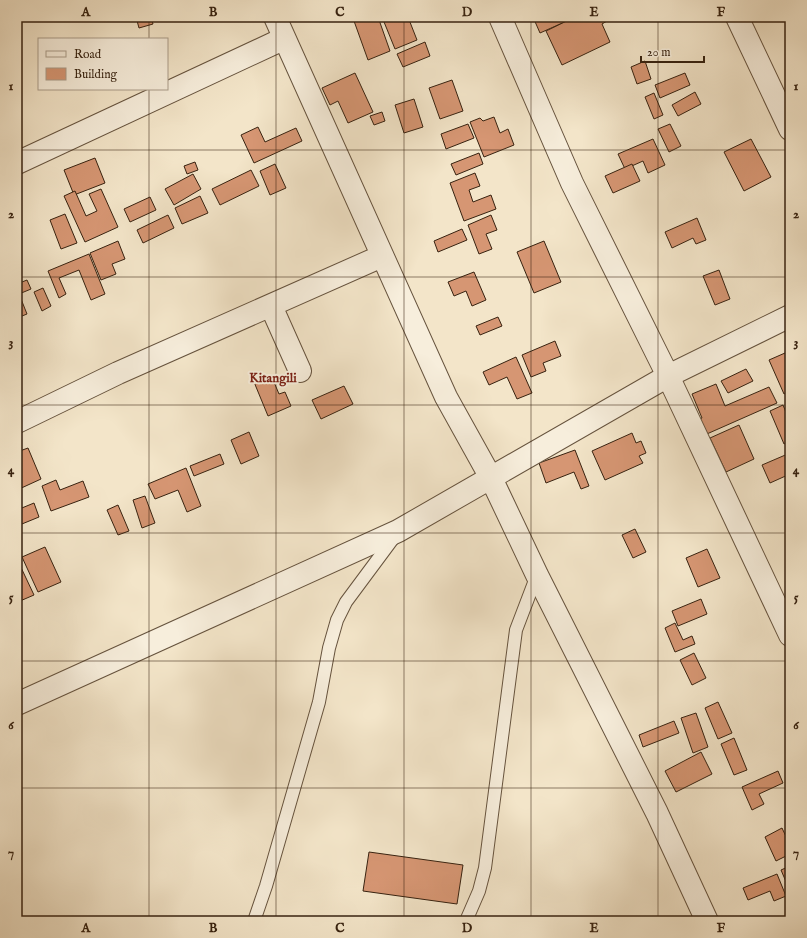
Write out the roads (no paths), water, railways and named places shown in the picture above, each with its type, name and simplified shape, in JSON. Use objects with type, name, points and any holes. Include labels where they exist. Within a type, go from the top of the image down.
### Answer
[{"type":"street","points":[[275,17],[283,39],[446,397],[491,478],[537,575],[657,813],[707,921]]},
{"type":"street","points":[[500,17],[572,183],[668,376],[790,635]]},
{"type":"street","points":[[737,17],[790,129]]},
{"type":"street","points":[[17,163],[283,39]]},
{"type":"street","points":[[17,422],[118,373],[382,256]]},
{"type":"street","points":[[271,306],[300,371]]},
{"type":"street","points":[[17,704],[398,531],[668,376],[790,316]]},
{"type":"lane","points":[[254,921],[268,879],[319,702],[329,648],[337,620],[346,602],[398,531]]},
{"type":"lane","points":[[466,921],[479,891],[485,868],[516,630],[537,575]]},
{"type":"district","name":"Kitangili","points":[[273,378]]}]
